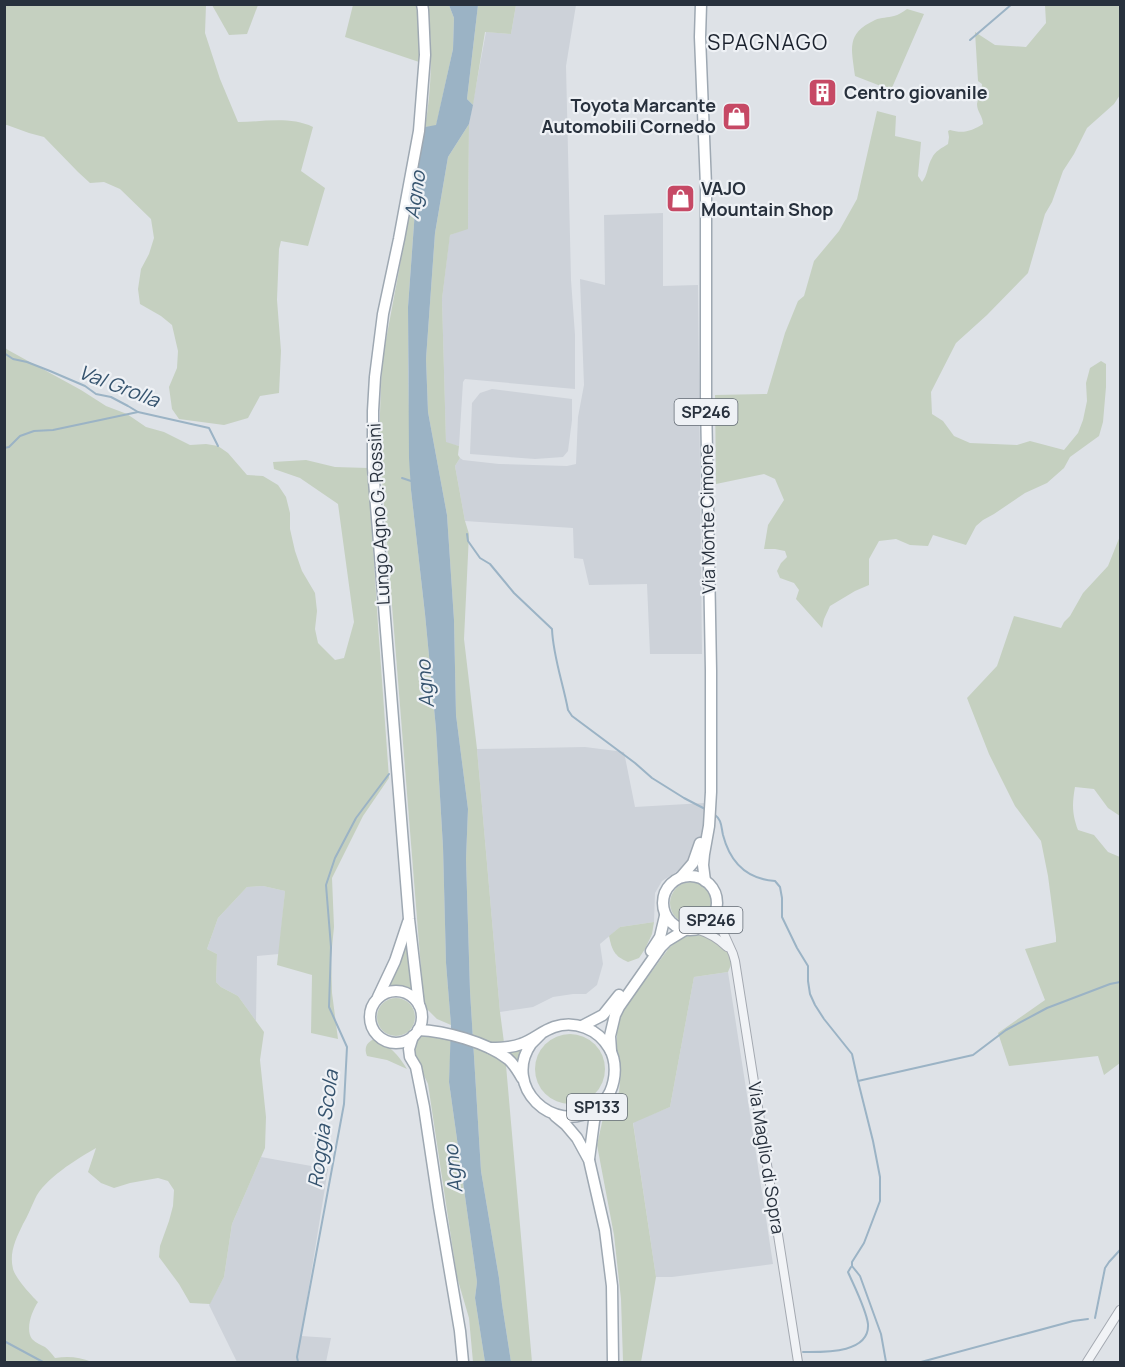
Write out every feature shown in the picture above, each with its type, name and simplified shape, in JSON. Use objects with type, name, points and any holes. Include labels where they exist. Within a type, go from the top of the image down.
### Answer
[{"type":"main road","name":"Lungo Agno G. Rossini","points":[[422,4],[425,55],[419,131],[383,314],[375,377],[373,468],[409,919],[422,1018],[409,1049],[410,1057],[416,1067],[425,1109],[460,1331],[462,1362]]},
{"type":"main road","name":"Via Monte Cimone","points":[[701,4],[700,37],[706,186],[706,400],[711,670],[711,792],[710,826],[703,865],[705,881]]},
{"type":"main road","name":"Via Monte Cimone","points":[[681,877],[695,858],[704,824],[709,819]]},
{"type":"main road","name":"SP246","points":[[681,877],[698,877],[705,881],[710,885],[717,906],[710,921],[704,926],[691,930],[677,927],[670,922],[663,908],[664,893],[668,886],[681,877]]},
{"type":"main road","points":[[582,1026],[603,1015],[612,1004],[656,944],[666,916]]},
{"type":"main road","name":"Lungo Agno G. Rossini","points":[[409,919],[395,961],[372,1006],[370,1015],[375,1032],[392,1042],[418,1079]]},
{"type":"main road","name":"SP133","points":[[552,1114],[564,1117],[589,1113],[599,1106],[609,1094],[614,1080],[615,1065],[610,1036],[619,1006],[661,947],[667,941],[691,930]]},
{"type":"main road","points":[[377,999],[392,991],[408,994],[414,999],[432,1027],[490,1048],[508,1059],[517,1069],[525,1084]]},
{"type":"main road","points":[[490,1048],[516,1046],[554,1027],[568,1024],[582,1026],[594,1032],[604,1040],[611,1051]]},
{"type":"main road","points":[[392,1042],[406,1040],[415,1033],[432,1027]]},
{"type":"main road","points":[[525,1084],[523,1070],[525,1056],[531,1044],[541,1034]]},
{"type":"main road","name":"SP133","points":[[525,1084],[540,1107],[566,1125],[578,1138],[589,1160],[605,1230],[612,1286],[614,1362]]},
{"type":"main road","name":"SP133","points":[[589,1160],[594,1121],[599,1106]]},
{"type":"street","name":"Via Maglio di Sopra","points":[[715,914],[734,954],[798,1362]]},
{"type":"street","points":[[691,930],[707,932],[716,937],[734,954]]},
{"type":"street","points":[[1087,1362],[1120,1310]]},
{"type":"shaded area","points":[[516,5],[576,5],[566,66],[575,389],[465,379],[459,446],[446,443],[442,299],[449,241],[450,235],[468,228],[469,124],[486,32],[511,34]]},
{"type":"shaded area","points":[[663,213],[663,286],[698,285],[702,654],[650,654],[647,584],[589,585],[583,559],[574,558],[573,528],[465,521],[455,466],[460,458],[499,464],[567,466],[576,464],[578,417],[584,385],[580,279],[605,285],[604,215]]},
{"type":"shaded area","points":[[492,389],[572,399],[568,451],[563,457],[535,459],[470,454],[472,403],[480,393]]},
{"type":"shaded area","points":[[585,747],[624,752],[635,807],[704,803],[708,840],[678,871],[662,881],[655,893],[654,922],[620,927],[600,944],[603,964],[597,985],[586,994],[553,997],[533,1007],[500,1012],[477,749]]},
{"type":"shaded area","points":[[263,886],[285,891],[279,954],[257,956],[256,1021],[238,996],[216,982],[217,954],[207,949],[218,918],[247,887]]},
{"type":"shaded area","points":[[728,972],[773,1264],[656,1277],[633,1122],[670,1107],[694,977]]},
{"type":"shaded area","points":[[261,1157],[328,1169],[301,1336],[331,1338],[326,1362],[237,1362],[209,1305],[224,1277],[232,1224]]},
{"type":"green space","points":[[5,4],[206,5],[205,33],[220,79],[238,122],[276,120],[313,127],[301,171],[325,188],[308,246],[281,241],[277,300],[281,351],[279,393],[260,396],[248,418],[224,425],[179,419],[172,409],[169,387],[177,368],[178,351],[172,325],[140,304],[138,289],[141,269],[154,238],[151,219],[120,189],[104,182],[90,183],[44,137],[5,125]]},
{"type":"green space","points":[[212,5],[258,5],[247,34],[229,35]]},
{"type":"green space","points":[[353,5],[416,5],[419,62],[345,37]]},
{"type":"green space","points":[[427,5],[449,5],[454,18],[453,49],[436,126],[425,127],[431,66]]},
{"type":"green space","points":[[478,5],[516,5],[511,34],[485,32],[473,105],[467,99]]},
{"type":"green space","points":[[1045,5],[1120,5],[1120,95],[1114,104],[1087,128],[1063,171],[1052,202],[1045,214],[1028,273],[956,343],[931,392],[932,414],[943,421],[954,436],[970,443],[1017,445],[1030,441],[1064,450],[1078,433],[1083,420],[1087,401],[1086,383],[1090,368],[1101,361],[1106,364],[1106,387],[1103,422],[1099,436],[1070,457],[1064,468],[1047,483],[1025,493],[983,520],[976,526],[966,545],[933,535],[928,546],[910,545],[896,539],[879,541],[869,559],[869,585],[830,606],[822,628],[796,599],[799,590],[794,583],[780,578],[777,571],[787,557],[785,551],[764,549],[768,525],[784,500],[775,479],[764,474],[716,484],[715,395],[767,394],[785,333],[798,301],[804,296],[814,261],[839,231],[857,199],[877,111],[896,116],[895,136],[921,142],[918,176],[922,182],[933,156],[948,144],[948,131],[967,131],[983,124],[977,104],[982,84],[978,81],[975,32],[995,45],[1026,47],[1046,23]]},
{"type":"green space","points":[[907,9],[924,14],[891,90],[855,76],[852,50],[859,31],[875,20],[896,16]]},
{"type":"green space","points":[[469,124],[468,229],[450,235],[442,299],[446,442],[459,446],[460,458],[455,466],[469,534],[464,639],[477,749],[500,1012],[505,1050],[524,1046],[519,1064],[505,1054],[532,1362],[511,1362],[481,1171],[470,991],[466,859],[468,809],[456,715],[454,620],[447,515],[428,412],[426,359],[435,233],[448,157]]},
{"type":"green space","points":[[418,169],[408,307],[411,490],[436,729],[443,847],[446,963],[451,1025],[437,1019],[424,1006],[380,455],[382,361]]},
{"type":"green space","points":[[4,347],[106,406],[127,414],[146,427],[164,432],[190,445],[218,446],[228,453],[247,475],[263,476],[278,485],[286,497],[295,551],[302,571],[315,593],[317,611],[315,629],[318,643],[335,660],[344,658],[354,622],[338,504],[300,478],[274,469],[273,462],[306,460],[335,467],[368,468],[389,778],[363,816],[332,878],[334,927],[331,957],[332,993],[338,1039],[311,1033],[312,975],[277,965],[285,891],[263,886],[247,887],[218,918],[207,949],[217,954],[216,982],[238,996],[264,1032],[260,1060],[266,1117],[265,1148],[232,1224],[224,1277],[210,1304],[190,1303],[159,1257],[160,1246],[173,1206],[174,1190],[168,1181],[158,1178],[114,1188],[101,1183],[88,1172],[96,1148],[62,1170],[39,1192],[14,1246],[13,1269],[24,1287],[38,1302],[29,1325],[32,1339],[46,1348],[55,1358],[74,1357],[92,1362],[5,1362]]},
{"type":"green space","points":[[1120,536],[1120,816],[1108,808],[1094,789],[1075,787],[1073,804],[1078,830],[1094,835],[1108,852],[1120,857],[1120,1063],[1104,1075],[1098,1056],[1009,1066],[998,1033],[1045,1000],[1025,949],[1056,942],[1056,937],[1041,841],[1015,806],[989,754],[967,698],[997,666],[1014,616],[1061,628],[1083,593],[1108,566]]},
{"type":"green space","points":[[691,882],[699,883],[706,888],[711,895],[711,911],[706,918],[699,923],[691,924],[683,923],[676,918],[671,911],[670,903],[671,895],[676,888],[683,883]]},
{"type":"green space","points":[[654,922],[652,934],[639,958],[628,962],[617,955],[609,936],[620,927]]},
{"type":"green space","points":[[409,933],[414,991],[400,986],[387,986]]},
{"type":"green space","points":[[709,936],[718,941],[727,951],[731,964],[728,972],[694,977],[670,1107],[633,1123],[656,1277],[641,1362],[623,1361],[621,1299],[614,1235],[597,1145],[603,1118],[619,1092],[621,1068],[617,1050],[617,1029],[621,1013],[669,948],[682,937]]},
{"type":"green space","points":[[396,998],[410,1003],[415,1017],[410,1031],[396,1036],[382,1031],[377,1017],[382,1003]]},
{"type":"green space","points":[[432,1034],[451,1040],[449,1082],[477,1282],[475,1298],[485,1362],[473,1362],[469,1318],[457,1277],[428,1084],[414,1054],[414,1042],[421,1035]]},
{"type":"green space","points":[[577,1034],[590,1040],[599,1049],[603,1055],[605,1069],[603,1083],[595,1094],[584,1102],[563,1104],[545,1094],[537,1083],[535,1062],[545,1044],[556,1036]]},
{"type":"green space","points":[[374,1039],[393,1051],[407,1069],[387,1060],[367,1056],[366,1046]]},
{"type":"water","points":[[449,5],[478,5],[467,99],[473,105],[469,124],[448,157],[435,233],[426,359],[428,412],[447,515],[454,620],[456,715],[468,809],[466,859],[470,991],[481,1171],[511,1362],[485,1362],[475,1298],[477,1282],[449,1082],[451,1025],[446,963],[443,847],[436,729],[409,458],[408,307],[418,169],[425,127],[436,125],[453,49],[454,18]]},
{"type":"waterway","points":[[970,40],[1012,4]]},
{"type":"waterway","name":"Val Grolla","points":[[4,353],[13,359],[27,362],[85,386],[96,394],[111,397],[138,412],[209,428],[218,446]]},
{"type":"waterway","points":[[4,448],[9,447],[20,436],[34,431],[53,430],[138,412]]},
{"type":"waterway","name":"Val Grolla","points":[[402,478],[411,481]]},
{"type":"waterway","points":[[467,534],[468,541],[480,558],[490,564],[514,593],[552,629],[558,670],[568,710],[572,716],[652,778],[707,810]]},
{"type":"waterway","name":"Roggia Scola","points":[[298,1362],[297,1357],[344,1104],[347,1047],[329,1007],[331,947],[326,885],[335,858],[356,818],[389,774]]},
{"type":"waterway","points":[[714,814],[720,821],[726,845],[735,861],[748,873],[765,880],[775,881],[780,887],[782,917],[808,966],[810,994],[824,1019],[852,1054],[880,1177],[880,1201],[864,1243],[852,1262],[852,1266],[860,1276],[881,1334],[886,1362]]},
{"type":"waterway","points":[[858,1081],[973,1055],[1006,1030],[1047,1008],[1120,982]]},
{"type":"waterway","points":[[1095,1318],[1105,1268],[1120,1250]]},
{"type":"waterway","points":[[803,1352],[844,1349],[854,1346],[867,1334],[868,1324],[865,1312],[848,1272],[851,1267]]},
{"type":"waterway","points":[[921,1362],[1073,1321],[1088,1319]]},
{"type":"waterway","points":[[4,1341],[43,1362]]},
{"type":"place","name":"Centro giovanile","points":[[823,93]]},
{"type":"place","name":"Toyota Marcante Automobili Cornedo","points":[[737,116]]},
{"type":"place","name":"VAJO Mountain Shop","points":[[680,199]]},
{"type":"district","name":"SPAGNAGO","points":[[768,43]]},
{"type":"water label","name":"Agno","points":[[415,195]]},
{"type":"water label","name":"Agno","points":[[425,684]]},
{"type":"water label","name":"Agno","points":[[453,1169]]}]
